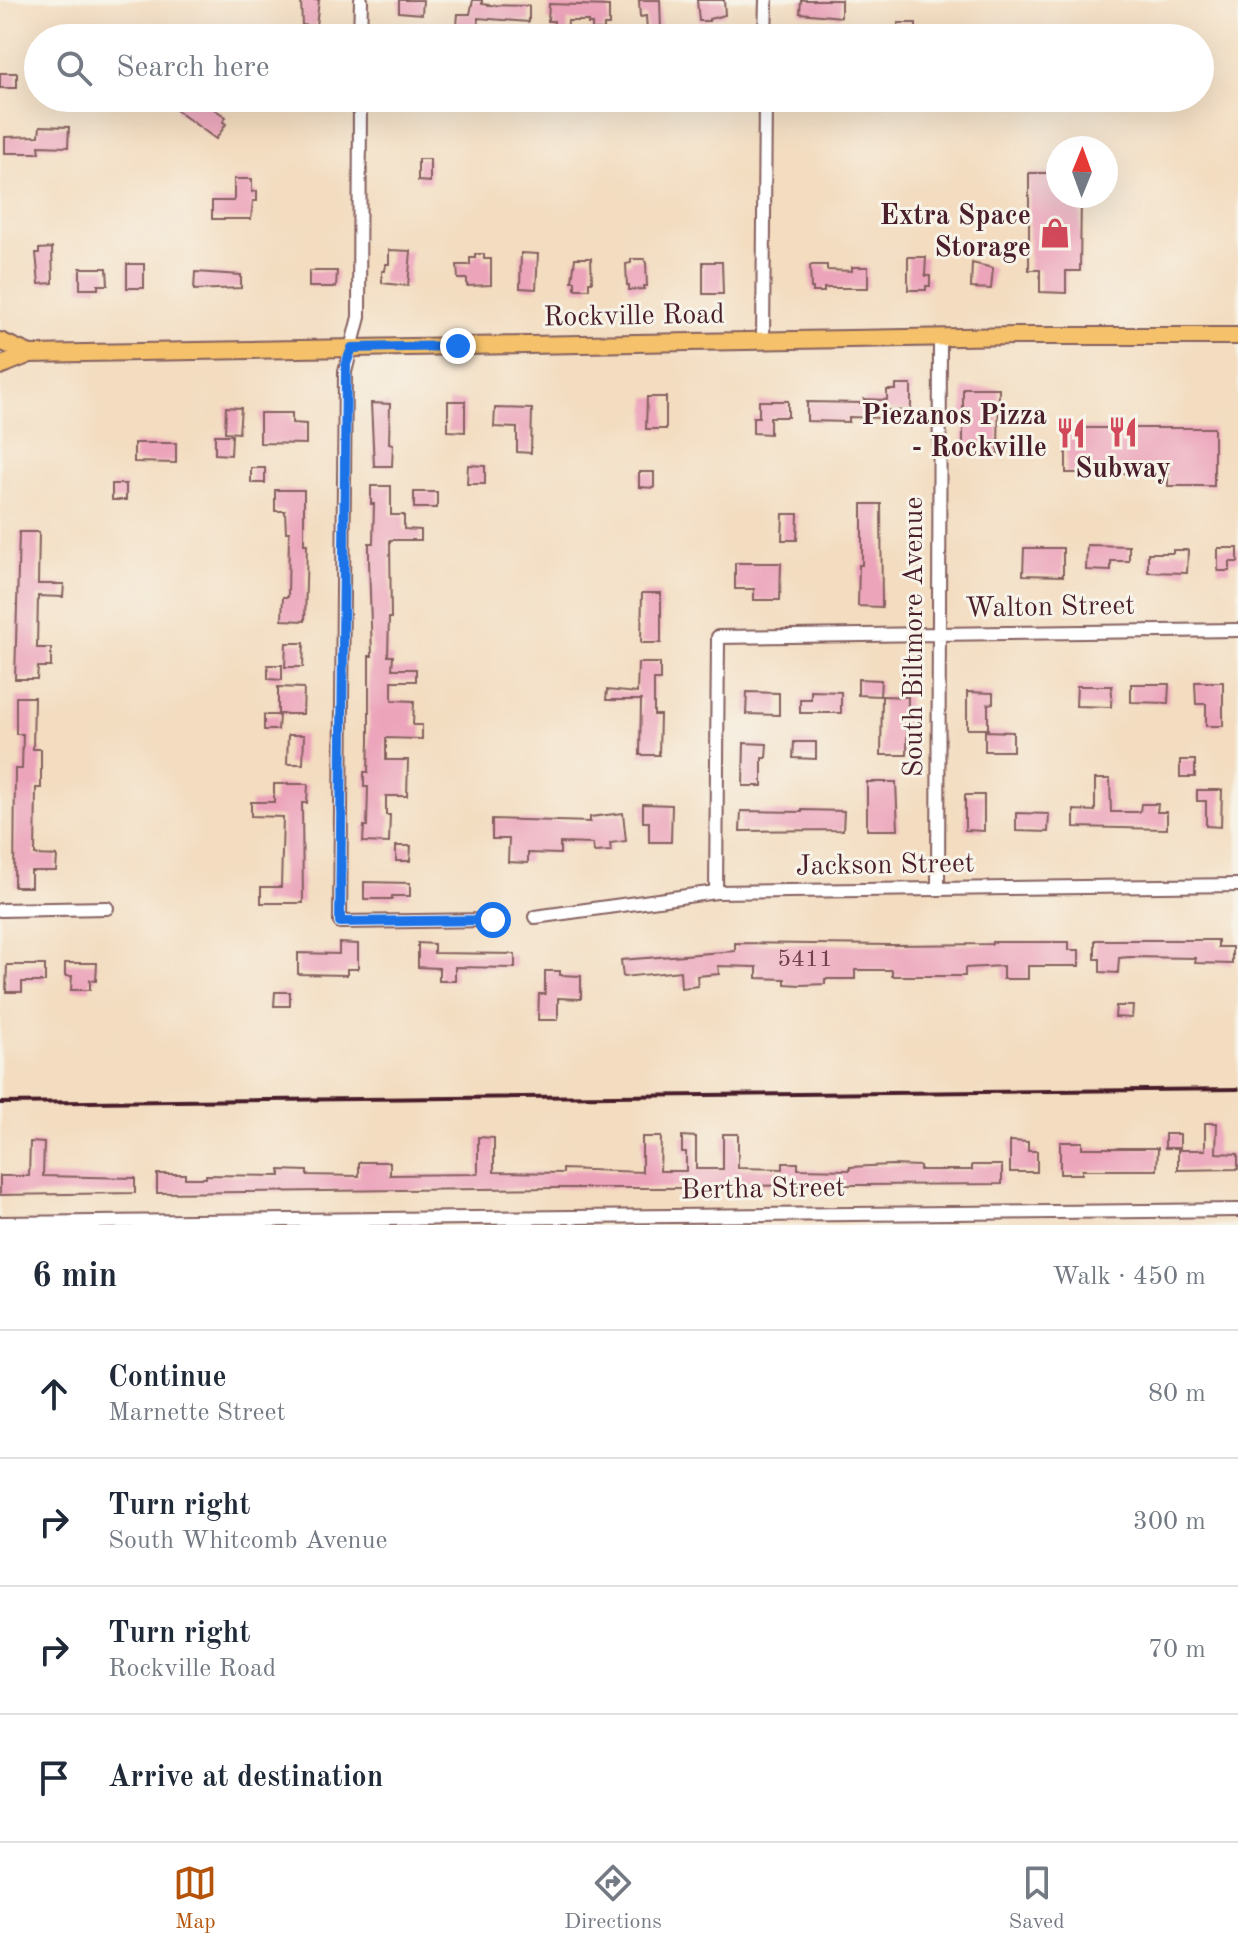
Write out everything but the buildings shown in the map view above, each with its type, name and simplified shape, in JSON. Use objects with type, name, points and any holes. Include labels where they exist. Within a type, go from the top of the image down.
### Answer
[{"type":"main road","name":"Rockville Road","points":[[0,366],[30,354],[940,338],[1238,336]]},
{"type":"main road","name":"Rockville Road","points":[[0,341],[30,354]]},
{"type":"street","points":[[360,24],[361,0]]},
{"type":"street","points":[[765,24],[766,0]]},
{"type":"street","points":[[360,112],[359,317],[345,372],[340,922],[493,920]]},
{"type":"street","points":[[763,341],[765,112]]},
{"type":"street","name":"South Biltmore Avenue","points":[[938,889],[940,338]]},
{"type":"street","name":"Walton Street","points":[[716,892],[718,637],[1238,630]]},
{"type":"street","name":"Jackson Street","points":[[535,917],[716,892],[1238,885]]},
{"type":"street","points":[[0,910],[107,908]]},
{"type":"street","name":"Bertha Street","points":[[0,1223],[926,1219],[1109,1211],[1238,1210]]},
{"type":"street","points":[[1109,1211],[1109,1225]]},
{"type":"railway","points":[[0,1103],[1238,1089]]},
{"type":"place","name":"Extra Space Storage","points":[[1055,233]]},
{"type":"place","name":"Subway","points":[[1123,432]]},
{"type":"place","name":"Piezanos Pizza - Rockville","points":[[1071,433]]},
{"type":"route","points":[[458,346],[352,348],[346,364],[340,922],[493,920]]}]
